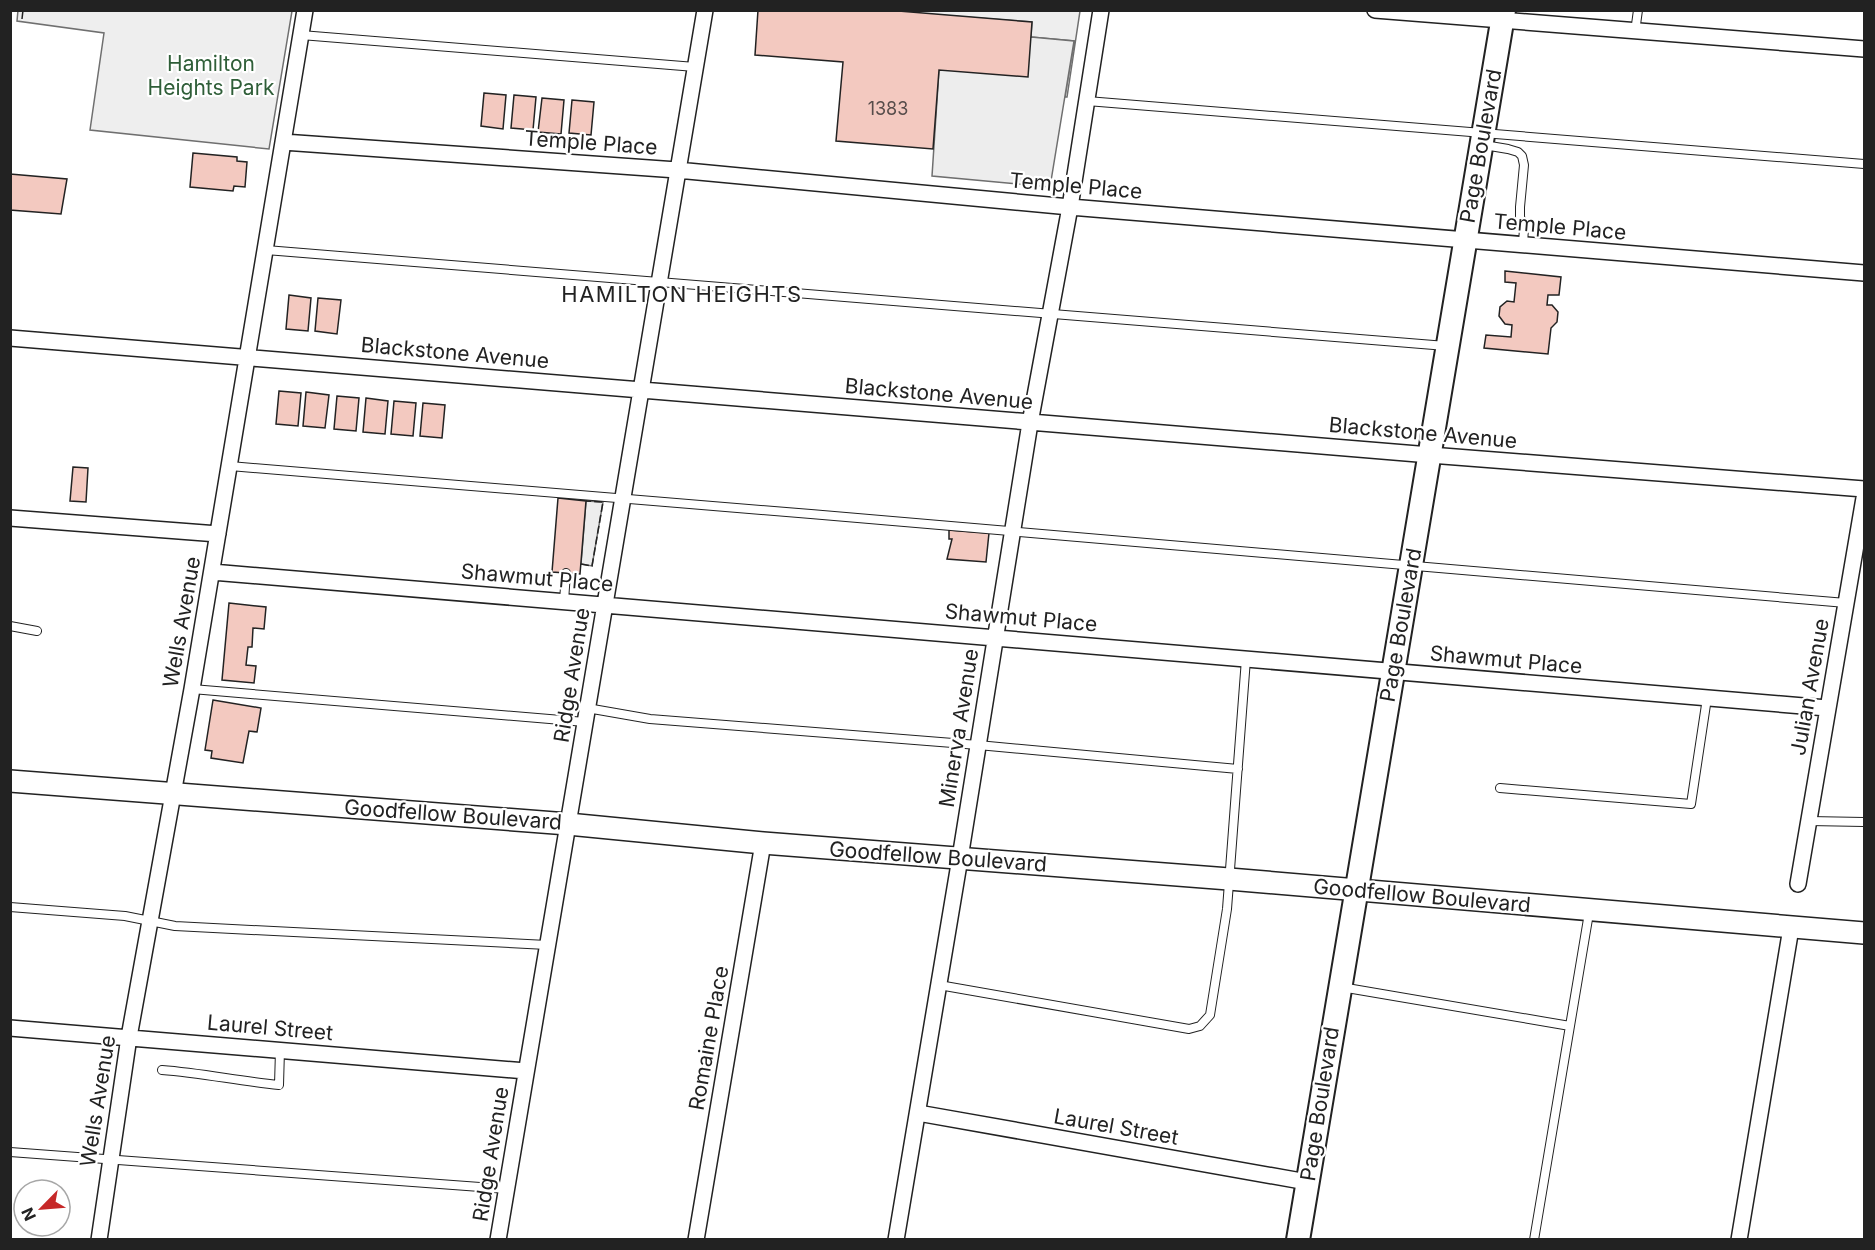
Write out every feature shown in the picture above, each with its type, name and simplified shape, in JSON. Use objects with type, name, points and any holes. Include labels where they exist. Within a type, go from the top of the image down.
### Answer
[{"type":"main road","name":"Page Boulevard","points":[[1298,1239],[1503,16]]},
{"type":"main road","name":"Goodfellow Boulevard","points":[[10,781],[568,824],[762,843],[1229,879],[1864,933]]},
{"type":"street","name":"Wells Avenue","points":[[99,1239],[129,1037],[192,689],[305,10]]},
{"type":"street","name":"Ridge Avenue","points":[[498,1239],[705,10]]},
{"type":"street","name":"Minerva Avenue","points":[[896,1239],[960,858],[994,637],[1070,207],[1101,10]]},
{"type":"street","points":[[1376,11],[1503,16],[1635,32],[1864,49]]},
{"type":"street","name":"Temple Place","points":[[283,142],[677,170],[1070,207],[1864,273]]},
{"type":"street","name":"Blackstone Avenue","points":[[10,338],[1030,423],[1864,489]]},
{"type":"street","name":"Julian Avenue","points":[[1798,884],[1864,498]]},
{"type":"street","points":[[10,518],[218,534]]},
{"type":"street","name":"Shawmut Place","points":[[212,572],[1827,708]]},
{"type":"street","name":"Romaine Place","points":[[696,1239],[762,843]]},
{"type":"street","points":[[1739,1239],[1791,928]]},
{"type":"street","name":"Laurel Street","points":[[10,1028],[526,1071]]},
{"type":"street","name":"Laurel Street","points":[[918,1113],[1307,1182]]},
{"type":"lane","points":[[1635,32],[1638,10]]},
{"type":"lane","points":[[301,35],[695,67]]},
{"type":"lane","points":[[1087,101],[1483,140],[1864,164]]},
{"type":"lane","points":[[1483,140],[1508,148],[1522,156],[1524,165],[1520,217],[1524,227],[1523,245]]},
{"type":"lane","points":[[266,250],[1448,346]]},
{"type":"lane","points":[[230,465],[623,496],[1411,568],[1846,603]]},
{"type":"lane","points":[[564,601],[566,573]]},
{"type":"lane","points":[[10,627],[37,631]]},
{"type":"lane","points":[[939,985],[1189,1029],[1200,1026],[1210,1016],[1227,909],[1246,659]]},
{"type":"lane","points":[[192,689],[650,719],[978,745],[1238,769]]},
{"type":"lane","points":[[1500,788],[1691,804],[1707,698]]},
{"type":"lane","points":[[1809,821],[1864,822]]},
{"type":"lane","points":[[10,907],[125,916],[175,926],[547,945]]},
{"type":"lane","points":[[1534,1239],[1589,910]]},
{"type":"lane","points":[[1340,987],[1569,1026]]},
{"type":"lane","points":[[162,1070],[200,1073],[239,1081],[279,1085],[280,1050]]},
{"type":"lane","points":[[10,1152],[507,1189]]},
{"type":"green space","name":"Hamilton Heights Park","points":[[18,10],[292,11],[269,149],[90,130],[104,33],[17,21]]},
{"type":"green space","points":[[886,11],[1080,11],[1067,97],[1065,97],[1074,41],[1031,37],[1032,22]]},
{"type":"shaded area","points":[[1031,37],[1074,41],[1050,187],[932,176],[939,70]]},
{"type":"shaded area","points":[[586,501],[603,502],[592,566],[581,564]]},
{"type":"building","points":[[758,10],[886,10],[1032,22],[1028,77],[939,70],[933,149],[836,141],[843,62],[755,55]]},
{"type":"building","points":[[484,93],[506,95],[503,129],[481,126]]},
{"type":"building","points":[[514,95],[536,97],[533,130],[511,128]]},
{"type":"building","points":[[542,98],[564,100],[561,134],[538,132]]},
{"type":"building","points":[[572,100],[594,102],[591,135],[569,133]]},
{"type":"building","points":[[193,153],[237,157],[237,161],[247,162],[245,187],[234,186],[233,191],[190,187]]},
{"type":"building","points":[[10,174],[67,179],[61,214],[10,210]]},
{"type":"building","points":[[1505,271],[1561,277],[1559,295],[1548,295],[1547,305],[1552,305],[1558,312],[1557,322],[1551,328],[1548,354],[1484,348],[1486,335],[1511,337],[1512,325],[1505,324],[1499,316],[1500,307],[1507,301],[1514,302],[1516,283],[1505,282]]},
{"type":"building","points":[[289,295],[311,298],[308,331],[286,329]]},
{"type":"building","points":[[318,298],[341,300],[337,334],[315,331]]},
{"type":"building","points":[[279,391],[301,393],[298,426],[276,424]]},
{"type":"building","points":[[306,392],[329,395],[325,428],[303,426]]},
{"type":"building","points":[[337,396],[359,398],[356,431],[334,429]]},
{"type":"building","points":[[366,398],[388,401],[385,434],[363,432]]},
{"type":"building","points":[[394,401],[416,403],[413,436],[391,434]]},
{"type":"building","points":[[423,403],[445,405],[442,438],[420,436]]},
{"type":"building","points":[[73,467],[88,468],[86,502],[70,501]]},
{"type":"building","points":[[558,498],[586,501],[580,574],[552,572]]},
{"type":"building","points":[[949,530],[989,533],[986,562],[947,559],[952,539],[949,539]]},
{"type":"building","points":[[229,603],[266,607],[264,629],[253,628],[252,647],[248,647],[246,665],[256,666],[254,683],[222,680]]},
{"type":"building","points":[[213,700],[261,708],[257,732],[249,731],[243,763],[211,758],[212,751],[205,750]]},
{"type":"fence","points":[[22,19],[23,10]]},
{"type":"fence","points":[[581,564],[592,566],[603,502],[586,501]]},
{"type":"district","name":"HAMILTON HEIGHTS","points":[[682,294]]}]
